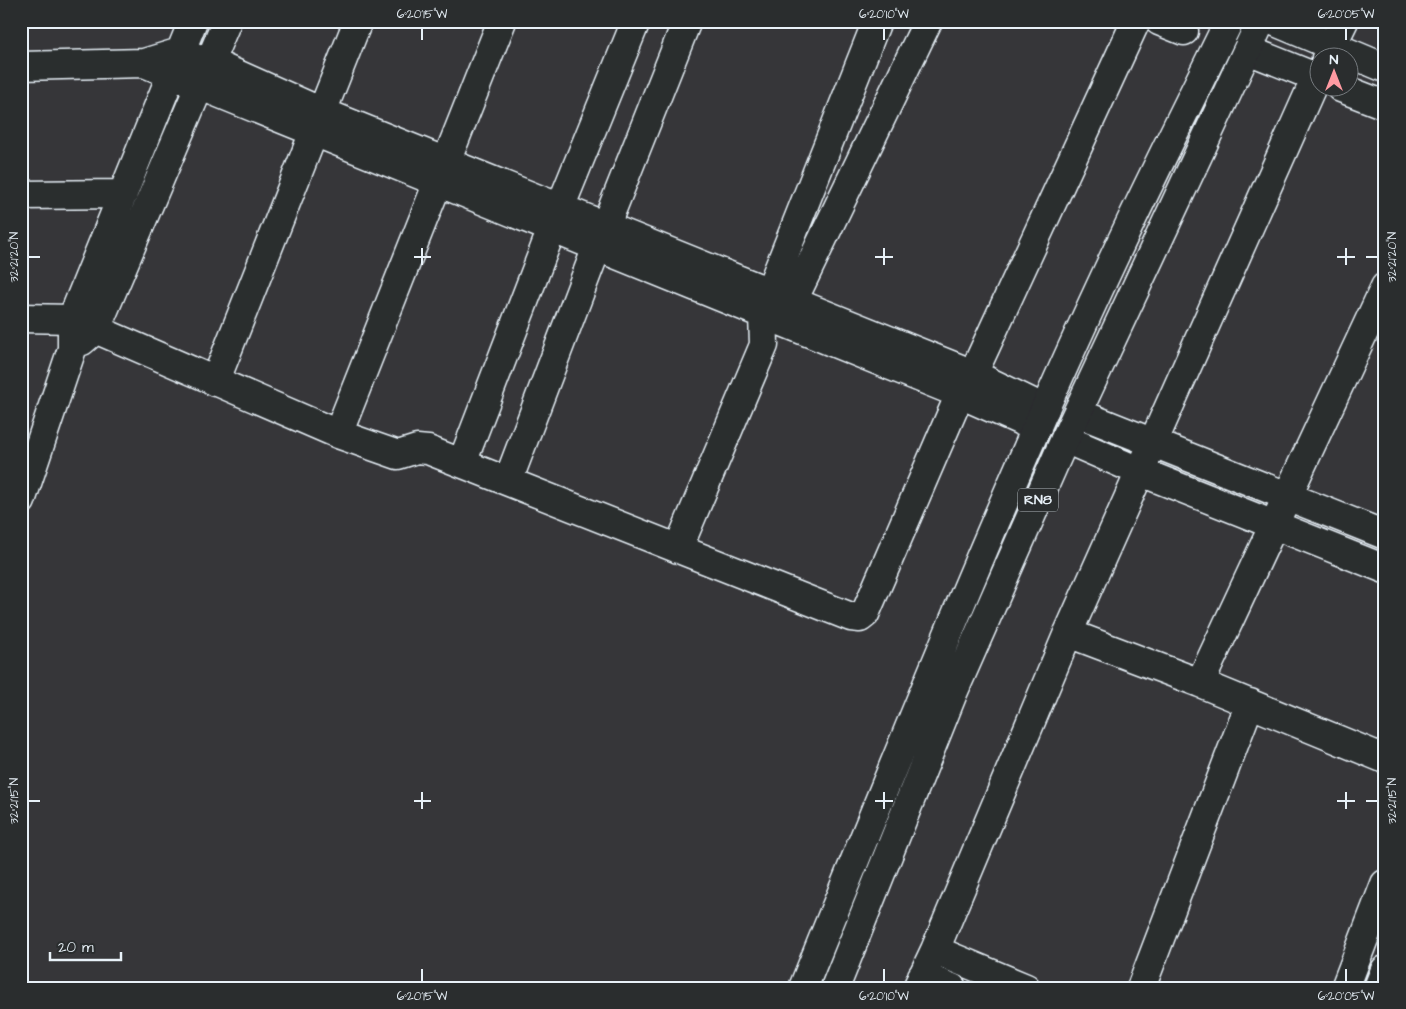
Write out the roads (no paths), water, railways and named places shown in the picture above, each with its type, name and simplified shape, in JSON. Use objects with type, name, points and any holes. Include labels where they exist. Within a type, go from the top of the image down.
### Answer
[{"type":"street","points":[[84,324],[123,194],[193,21]]},
{"type":"street","points":[[24,485],[72,348],[205,74],[227,21]]},
{"type":"street","points":[[215,382],[358,21]]},
{"type":"street","points":[[338,434],[502,21]]},
{"type":"street","points":[[462,463],[556,218],[636,21]]},
{"type":"street","points":[[508,481],[687,21]]},
{"type":"street","points":[[678,550],[764,345],[877,21]]},
{"type":"street","points":[[777,308],[928,21]]},
{"type":"street","points":[[21,318],[84,324],[338,434],[398,455],[421,448],[851,617],[860,618],[865,614],[966,384],[1136,21]]},
{"type":"street","points":[[1159,21],[1184,31]]},
{"type":"street","name":"RN8","points":[[803,988],[903,740],[1041,419],[1115,255],[1229,21]]},
{"type":"street","name":"RN8","points":[[835,988],[953,693],[1065,439],[1261,21]]},
{"type":"street","points":[[1273,21],[1308,53]]},
{"type":"street","points":[[1331,48],[1344,21]]},
{"type":"street","points":[[1248,50],[1308,63]]},
{"type":"street","points":[[21,66],[176,63],[966,384],[1041,419]]},
{"type":"street","points":[[1358,67],[1385,68]]},
{"type":"street","points":[[1358,95],[1385,105]]},
{"type":"street","points":[[952,988],[920,982],[936,950],[1068,633],[1308,97]]},
{"type":"street","points":[[21,194],[123,194]]},
{"type":"street","points":[[1200,683],[1287,497],[1374,338],[1385,287]]},
{"type":"street","points":[[1078,413],[1385,535]]},
{"type":"street","points":[[1065,439],[1141,472],[1385,569]]},
{"type":"street","points":[[1068,633],[1200,683],[1385,759]]},
{"type":"street","points":[[1141,988],[1250,703]]},
{"type":"street","points":[[1345,988],[1385,884]]},
{"type":"street","points":[[936,950],[1026,988]]},
{"type":"street","points":[[1378,988],[1385,970]]}]
